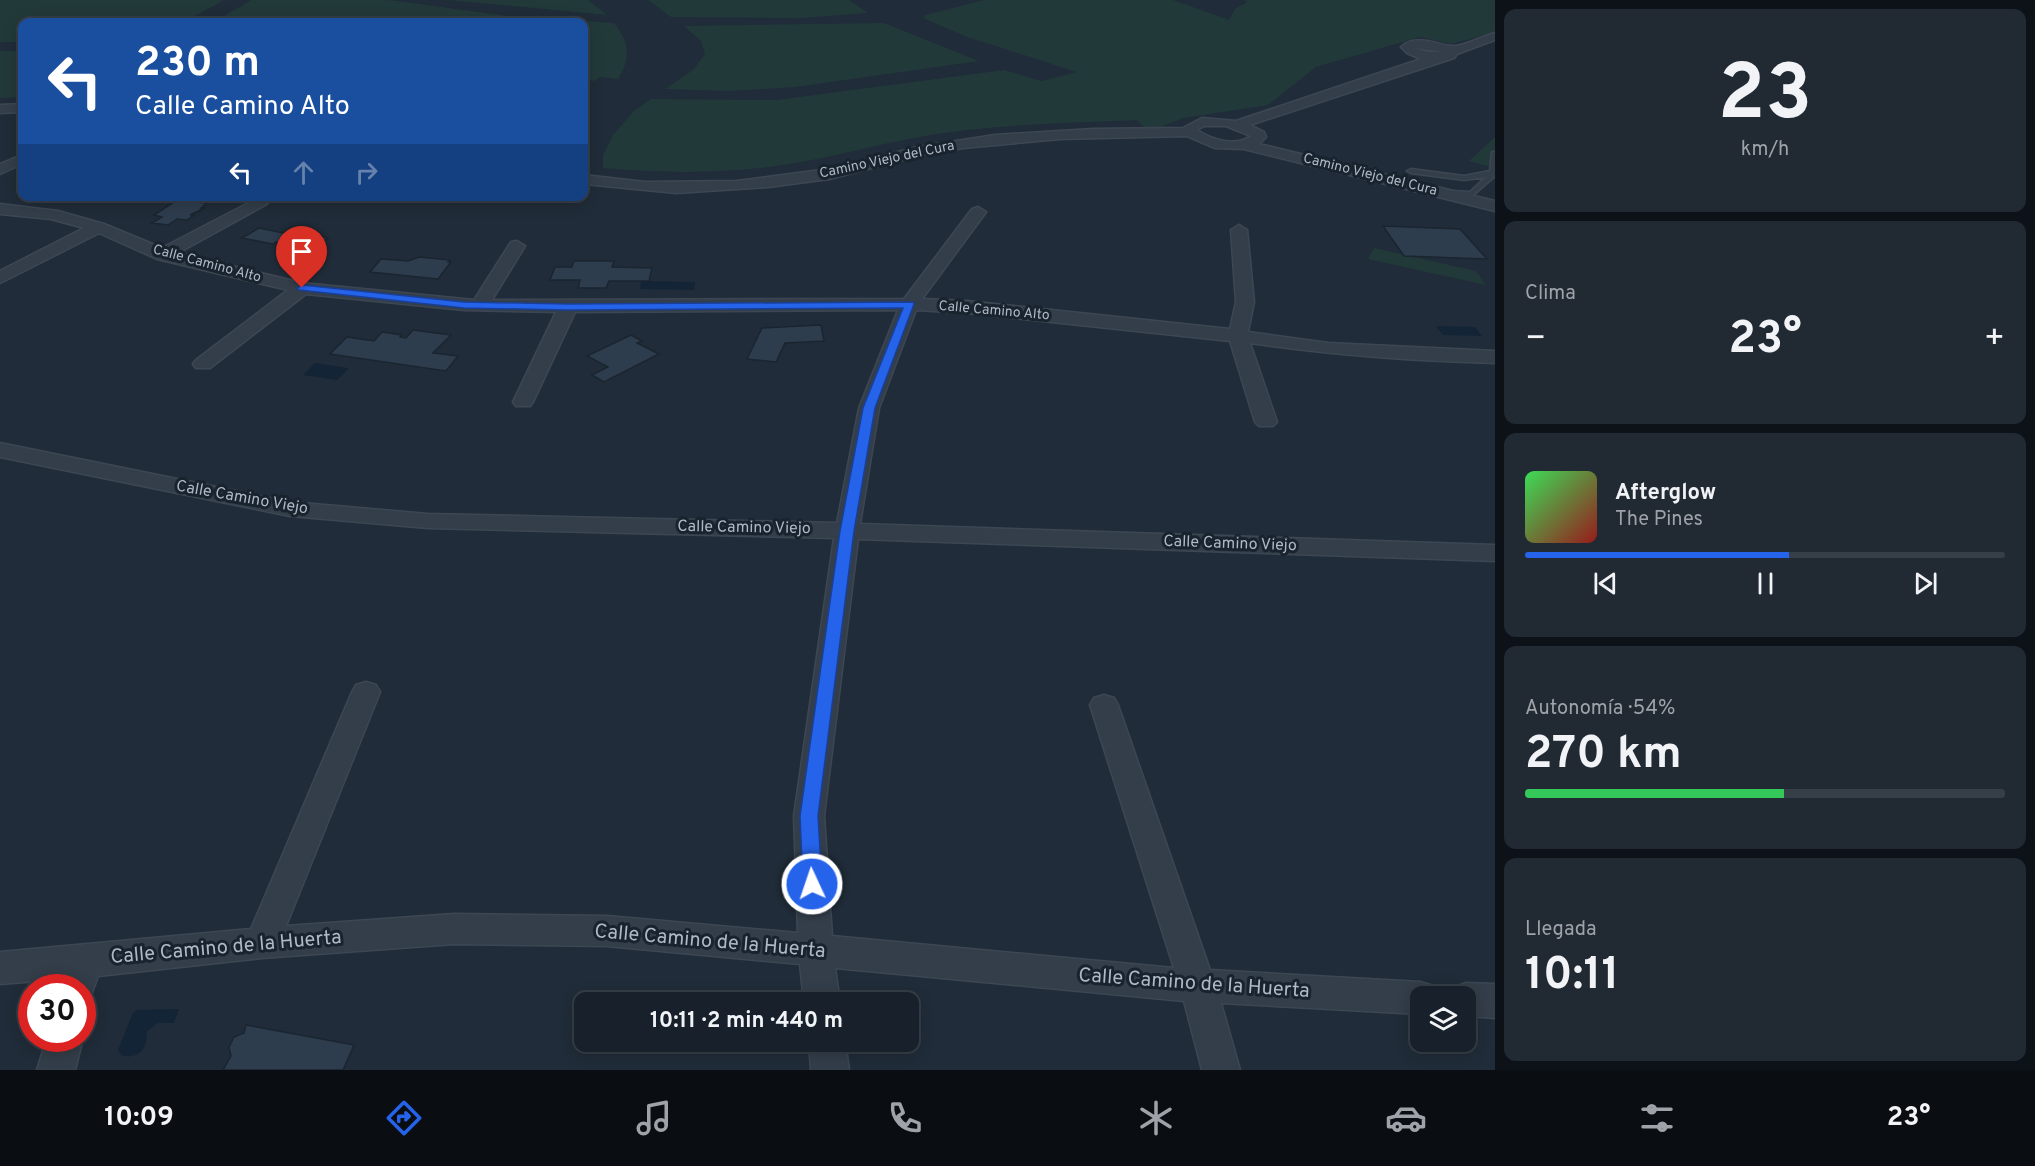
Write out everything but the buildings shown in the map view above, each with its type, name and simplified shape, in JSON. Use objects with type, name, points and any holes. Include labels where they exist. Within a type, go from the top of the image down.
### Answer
[{"type":"street","points":[[1190,132],[1194,124],[1202,122],[1240,124],[1414,65],[1444,51],[1495,36]]},
{"type":"street","points":[[1414,65],[1417,58],[1410,51],[1444,51]]},
{"type":"street","points":[[0,109],[18,108]]},
{"type":"street","name":"Camino Viejo del Cura","points":[[1240,124],[1257,132],[1488,190]]},
{"type":"street","name":"Camino Viejo del Cura","points":[[588,180],[634,186],[698,187],[756,183],[830,173],[930,149],[1007,139],[1190,132],[1196,137],[1219,144],[1245,145],[1495,206]]},
{"type":"street","points":[[1245,145],[1255,142],[1259,137],[1257,132]]},
{"type":"street","points":[[0,170],[18,161]]},
{"type":"street","points":[[164,255],[261,201]]},
{"type":"street","name":"Calle Camino Alto","points":[[0,209],[52,214],[98,227],[164,255],[302,288],[480,305],[568,307],[909,304],[967,307],[1238,336],[1328,349],[1435,356],[1495,357]]},
{"type":"street","points":[[821,992],[816,952],[809,816],[847,531],[869,408],[909,304],[978,212]]},
{"type":"street","points":[[0,278],[98,227]]},
{"type":"street","points":[[1239,230],[1245,302],[1238,336],[1266,422]]},
{"type":"street","points":[[480,305],[517,246]]},
{"type":"street","points":[[203,364],[302,288]]},
{"type":"street","points":[[523,402],[568,307]]},
{"type":"street","name":"Calle Camino Viejo","points":[[0,450],[290,509],[428,521],[847,531],[1495,553]]},
{"type":"street","points":[[262,943],[366,692]]},
{"type":"street","points":[[1104,705],[1198,986],[1221,1070]]},
{"type":"street","name":"Calle Camino de la Huerta","points":[[87,974],[262,943],[454,929],[607,931],[1198,986],[1410,997]]},
{"type":"street","name":"Calle Camino de la Huerta","points":[[0,968],[69,974]]},
{"type":"street","points":[[1476,1000],[1495,1001]]},
{"type":"street","points":[[56,1070],[61,1052]]},
{"type":"street","points":[[828,1052],[830,1070]]},
{"type":"lane","points":[[1426,189],[1472,194],[1488,190],[1495,173],[1495,154]]},
{"type":"lane","points":[[1411,171],[1464,177],[1495,173]]},
{"type":"green space","points":[[0,0],[224,0],[191,18],[18,18],[18,42],[0,42]]},
{"type":"green space","points":[[252,0],[389,0],[538,18],[220,18]]},
{"type":"green space","points":[[449,0],[588,0],[607,15]]},
{"type":"green space","points":[[648,0],[849,0],[868,13],[801,18],[671,17]]},
{"type":"green space","points":[[984,0],[1173,0],[1229,20],[1235,9],[1247,2],[1244,0],[1495,0],[1495,32],[1451,44],[1420,37],[1316,67],[1268,105],[1183,118],[1161,127],[1145,128],[1137,120],[1012,126],[962,131],[917,137],[796,163],[754,169],[689,172],[603,168],[603,156],[613,135],[634,111],[651,99],[777,100],[1004,70],[1041,81],[1077,72],[967,37],[923,18],[926,15]]},
{"type":"green space","points":[[588,21],[614,23],[626,44],[625,64],[618,79],[600,77],[594,81],[588,80]]},
{"type":"green space","points":[[884,23],[979,61],[795,87],[729,91],[665,89],[693,70],[705,54],[701,41],[684,26]]},
{"type":"green space","points":[[0,51],[18,51],[18,97],[0,98]]},
{"type":"green space","points":[[1495,137],[1495,168],[1469,161]]},
{"type":"green space","points":[[1374,248],[1476,271],[1486,285],[1368,259]]},
{"type":"water","points":[[641,281],[695,282],[694,290],[640,289]]},
{"type":"water","points":[[1436,326],[1475,327],[1482,336],[1443,335]]},
{"type":"water","points":[[315,363],[348,369],[337,380],[303,375]]},
{"type":"water","points":[[179,1009],[174,1023],[158,1023],[146,1032],[146,1043],[141,1051],[132,1056],[121,1055],[118,1050],[133,1013],[137,1010]]},
{"type":"route","points":[[302,288],[464,305],[568,307],[909,304],[869,408],[847,531],[809,816],[812,884]]}]
